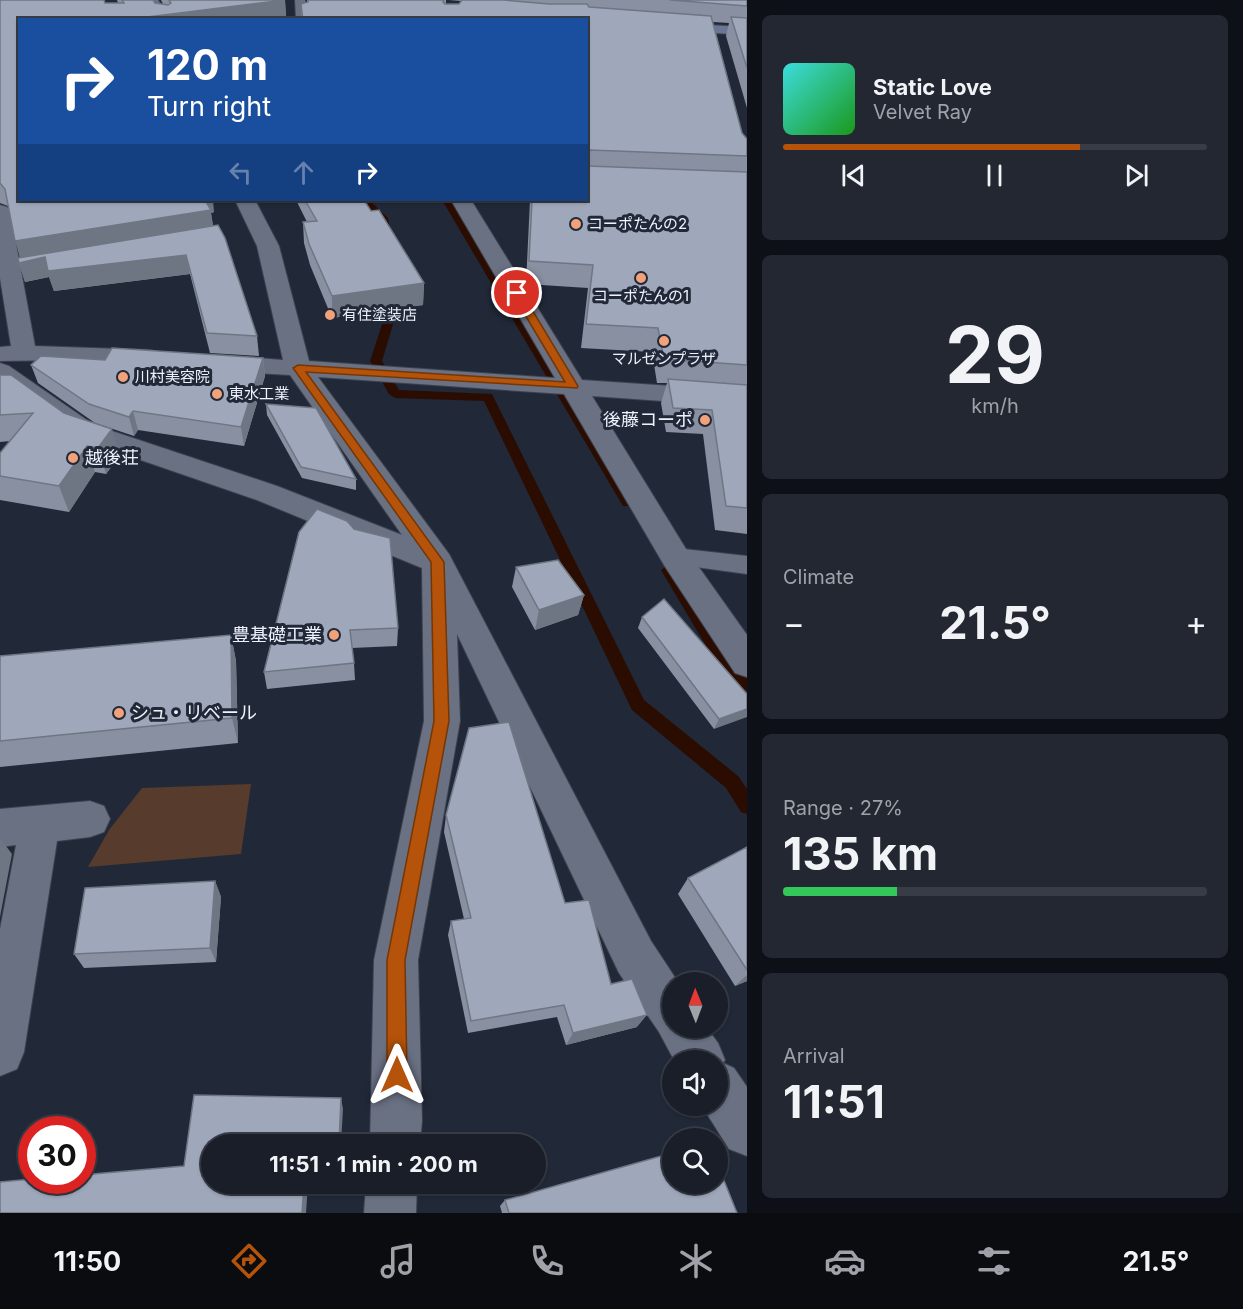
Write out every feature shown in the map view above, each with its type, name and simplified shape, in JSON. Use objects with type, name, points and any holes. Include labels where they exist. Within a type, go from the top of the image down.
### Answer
[{"type":"street","points":[[656,26],[747,31]]},
{"type":"street","points":[[715,30],[719,46]]},
{"type":"street","points":[[246,201],[268,246],[298,368],[438,562],[635,957],[662,999]]},
{"type":"street","points":[[462,201],[569,386],[675,557],[747,663]]},
{"type":"street","points":[[0,211],[16,272],[8,360]]},
{"type":"street","points":[[8,360],[68,353],[747,399]]},
{"type":"street","points":[[8,360],[84,431],[267,493],[438,562]]},
{"type":"street","points":[[396,1134],[396,960],[442,721],[438,562]]},
{"type":"street","points":[[0,1052],[20,826],[90,819]]},
{"type":"street","points":[[728,1102],[747,1131]]},
{"type":"street","points":[[390,1213],[391,1194]]},
{"type":"lane","points":[[153,0],[165,18]]},
{"type":"lane","points":[[300,0],[302,18]]},
{"type":"lane","points":[[675,557],[747,565]]},
{"type":"shaded area","points":[[251,784],[241,854],[88,867],[109,830],[142,788]]},
{"type":"building","points":[[0,0],[104,0],[105,3],[124,3],[122,0],[153,0],[155,3],[168,5],[171,3],[169,0],[285,0],[139,18],[18,18],[18,201],[206,201],[211,210],[15,241],[5,189],[0,183]]},
{"type":"building","points":[[308,0],[444,0],[445,4],[459,4],[462,0],[503,0],[549,4],[587,4],[589,7],[711,16],[742,133],[747,139],[747,156],[590,150],[588,153],[588,18],[303,18],[301,4]]},
{"type":"building","points":[[670,0],[747,0],[747,6]]},
{"type":"building","points":[[731,17],[747,18],[747,68]]},
{"type":"building","points":[[588,166],[747,172],[747,365],[664,359],[658,328],[586,324],[593,265],[529,261],[532,201],[588,201]]},
{"type":"building","points":[[306,201],[365,201],[371,211],[379,210],[424,283],[332,296],[309,244],[303,222],[317,221]]},
{"type":"building","points":[[218,225],[225,238],[257,336],[207,333],[186,255],[48,271],[45,257],[19,263],[18,258]]},
{"type":"building","points":[[112,348],[263,358],[241,427],[133,411],[129,417],[89,404],[31,365],[41,356],[105,360]]},
{"type":"building","points":[[0,375],[11,375],[64,413],[112,429],[98,448],[87,446],[59,486],[0,476],[0,453],[33,413],[0,415]]},
{"type":"building","points":[[668,379],[747,385],[747,508],[726,506],[712,410],[673,408]]},
{"type":"building","points":[[266,404],[316,408],[356,479],[301,467]]},
{"type":"building","points":[[317,509],[347,521],[354,529],[390,538],[398,628],[350,630],[354,663],[264,672],[299,532]]},
{"type":"building","points":[[558,560],[584,595],[539,610],[516,567]]},
{"type":"building","points":[[664,599],[747,694],[747,709],[719,719],[642,617]]},
{"type":"building","name":"シュ・リベール","points":[[231,635],[232,718],[0,741],[0,656]]},
{"type":"building","points":[[509,722],[565,903],[589,900],[611,984],[632,979],[647,1015],[573,1033],[564,1005],[471,1021],[451,921],[471,918],[446,815],[469,728]]},
{"type":"building","points":[[747,847],[747,970],[688,878]]},
{"type":"building","points":[[215,881],[210,948],[74,954],[85,888]]},
{"type":"building","points":[[194,1095],[341,1098],[339,1134],[201,1134],[201,1194],[303,1194],[302,1213],[0,1213],[0,1182],[18,1180],[18,1194],[96,1194],[96,1174],[184,1166]]},
{"type":"building","points":[[662,1156],[662,1194],[728,1194],[728,1190],[737,1213],[509,1213],[505,1200],[526,1194],[546,1194],[546,1188]]},
{"type":"waterway","points":[[365,201],[385,220],[387,227]]},
{"type":"waterway","points":[[447,201],[628,503]]},
{"type":"waterway","points":[[398,291],[376,361],[395,394],[488,397],[638,705],[732,782],[747,806]]},
{"type":"waterway","points":[[668,570],[718,652],[747,685]]},
{"type":"place","name":"コーポたんの2","points":[[576,224]]},
{"type":"place","name":"コーポたんの1","points":[[641,278]]},
{"type":"place","name":"有住塗装店","points":[[330,315]]},
{"type":"place","name":"マルゼンプラザ","points":[[664,341]]},
{"type":"place","name":"川村美容院","points":[[123,377]]},
{"type":"place","name":"東水工業","points":[[217,394]]},
{"type":"place","name":"後藤コーポ","points":[[705,420]]},
{"type":"place","name":"越後荘","points":[[73,458]]},
{"type":"place","name":"豊基礎工業","points":[[334,635]]},
{"type":"place","name":"シュ・リベール","points":[[119,713]]},
{"type":"route","points":[[397,1075],[396,960],[442,721],[438,562],[298,368],[573,386],[517,293]]}]
